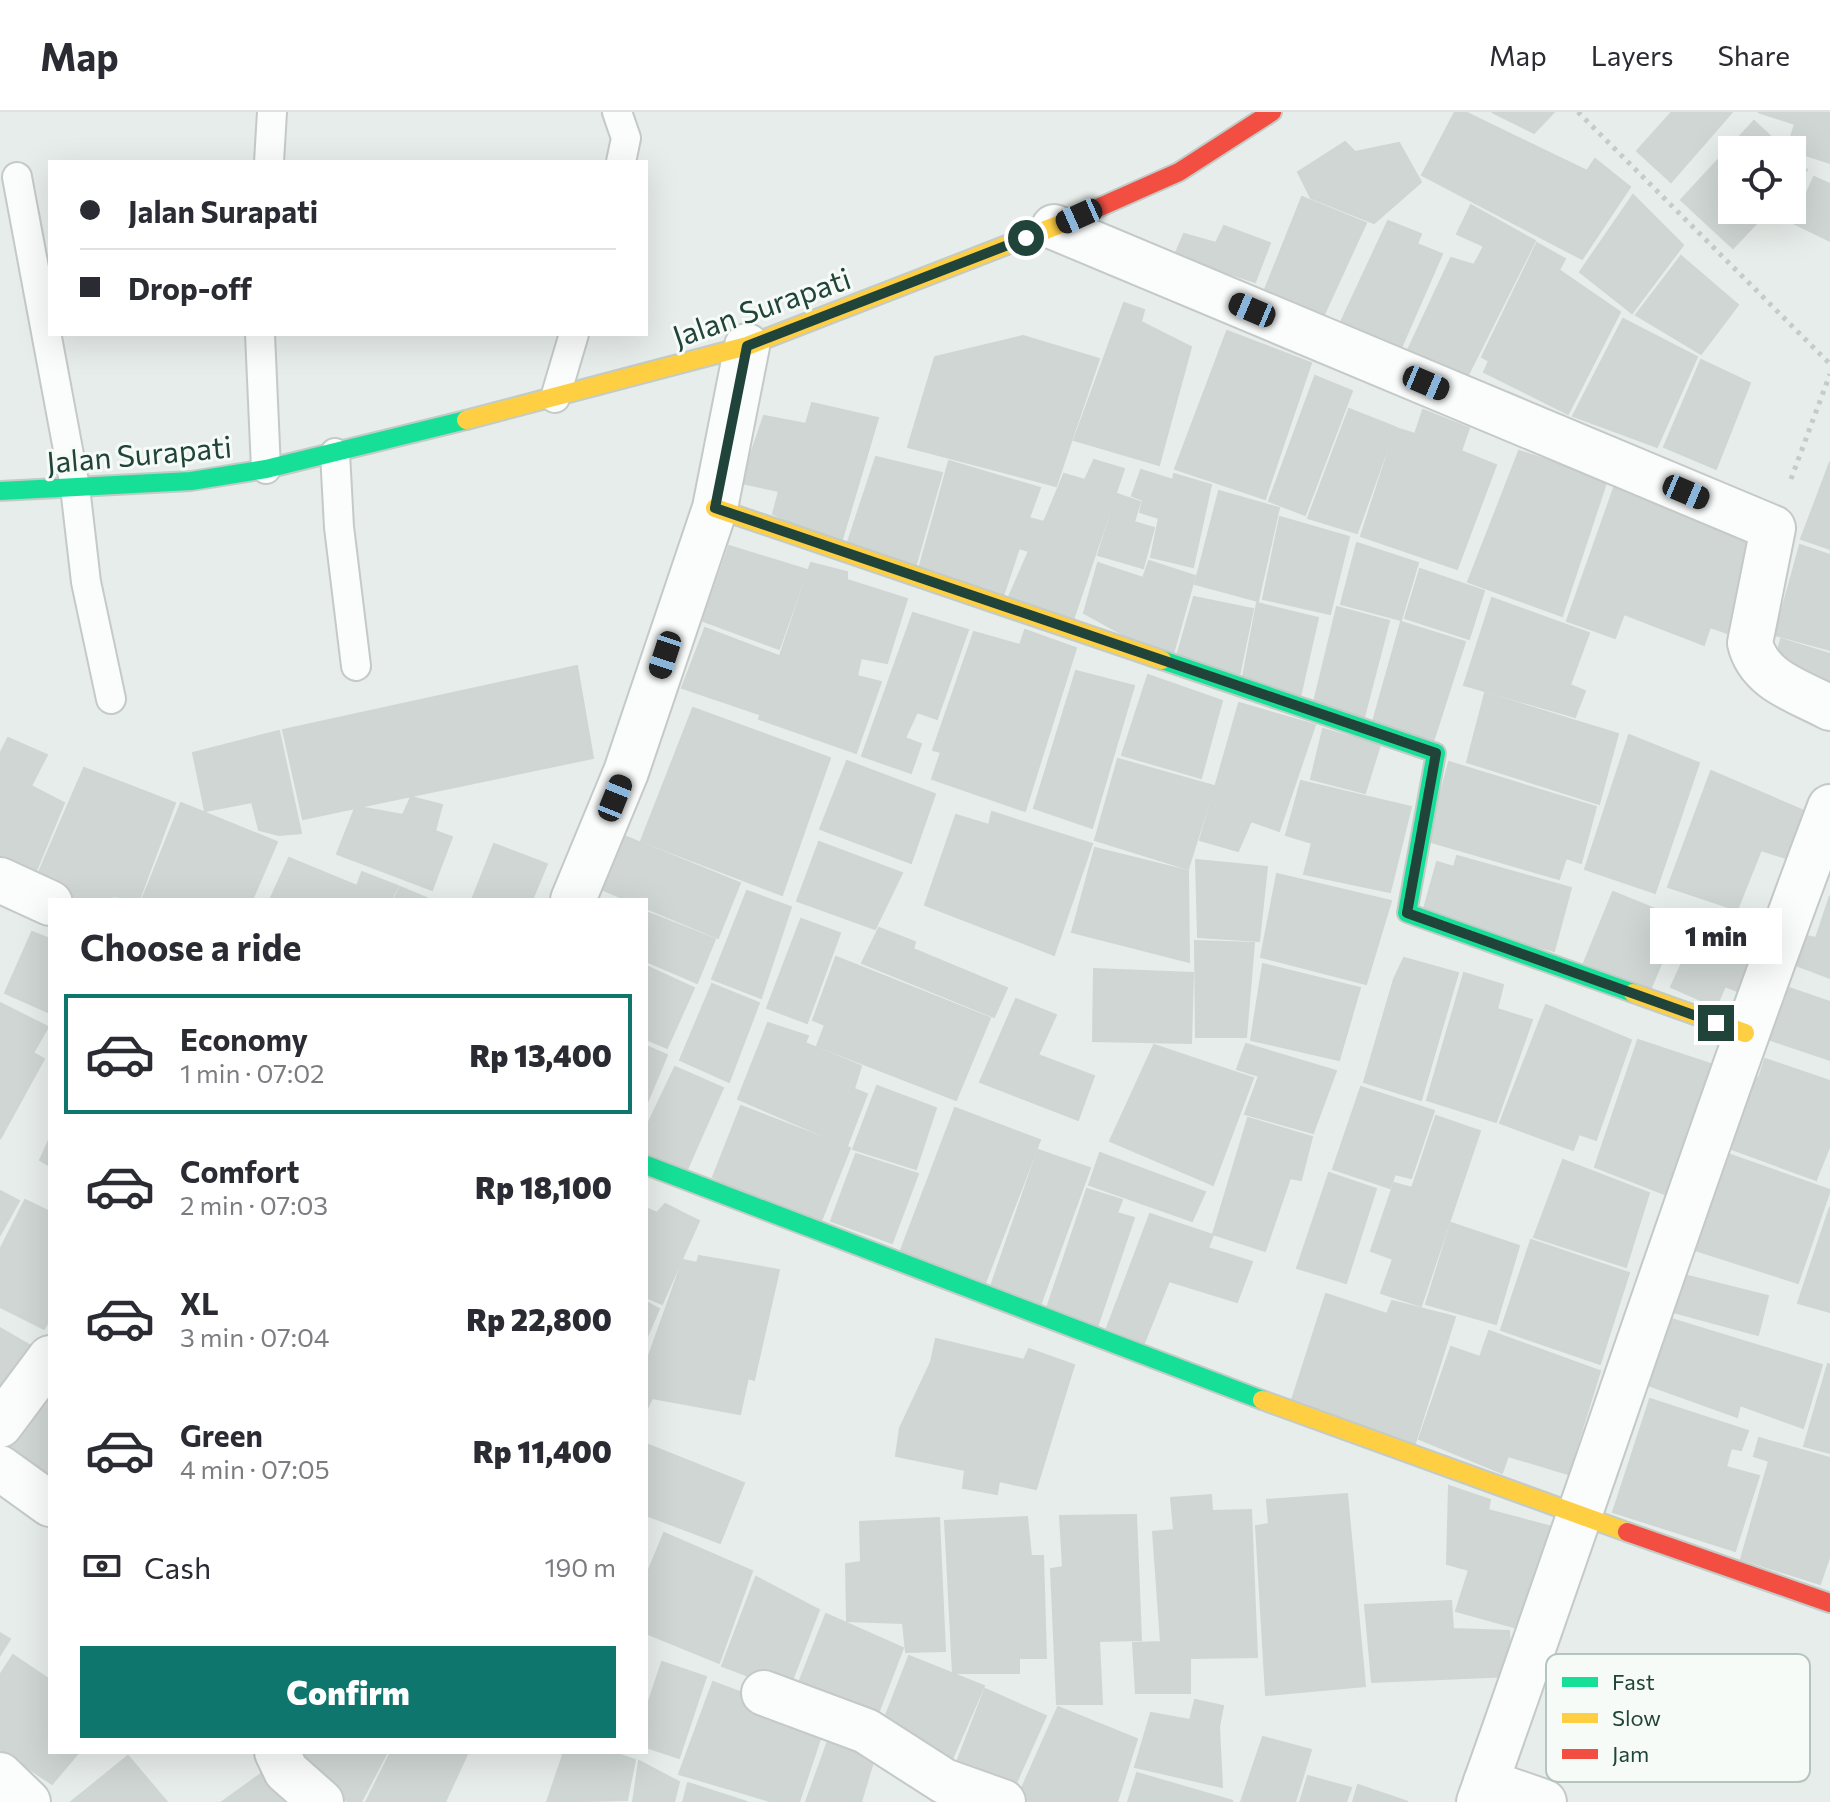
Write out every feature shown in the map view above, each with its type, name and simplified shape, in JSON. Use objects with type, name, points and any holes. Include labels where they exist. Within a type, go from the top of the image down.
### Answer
[{"type":"main road","name":"Jalan Surapati","points":[[0,491],[191,481],[266,469],[555,398],[747,346],[1054,227],[1179,172],[1272,112]]},
{"type":"main road","points":[[715,508],[1436,753],[1407,913],[1745,1033]]},
{"type":"main road","points":[[648,1166],[820,1234],[1582,1517],[1830,1603]]},
{"type":"street","points":[[1054,227],[1773,528],[1750,643],[1753,656],[1765,674],[1830,708]]},
{"type":"street","points":[[574,898],[626,772],[715,508],[747,346]]},
{"type":"street","points":[[1544,1802],[1483,1792],[1582,1517],[1745,1033],[1830,807]]},
{"type":"street","points":[[0,880],[48,902]]},
{"type":"street","points":[[0,1425],[48,1361]]},
{"type":"street","points":[[0,1468],[48,1503]]},
{"type":"street","points":[[764,1693],[866,1731],[941,1792],[1003,1802]]},
{"type":"street","points":[[278,1754],[286,1771],[321,1802]]},
{"type":"street","points":[[0,1775],[28,1802]]},
{"type":"lane","points":[[269,160],[272,112]]},
{"type":"lane","points":[[617,112],[626,138],[621,160]]},
{"type":"lane","points":[[17,177],[75,487],[86,582],[111,699]]},
{"type":"lane","points":[[260,336],[266,469]]},
{"type":"lane","points":[[555,398],[573,336]]},
{"type":"lane","points":[[335,453],[339,527],[356,666]]},
{"type":"path","points":[[1578,112],[1830,364]]},
{"type":"path","points":[[1773,528],[1830,374]]},
{"type":"building","points":[[1455,112],[1465,112],[1587,171],[1595,159],[1630,187],[1582,259],[1422,175]]},
{"type":"building","points":[[1492,112],[1554,112],[1534,133]]},
{"type":"building","points":[[1672,112],[1732,112],[1671,182],[1637,151]]},
{"type":"building","points":[[1758,112],[1830,112],[1830,163],[1806,155],[1806,136],[1791,136],[1795,124]]},
{"type":"building","points":[[1754,121],[1770,136],[1740,136]]},
{"type":"building","points":[[1345,142],[1355,152],[1399,143],[1421,182],[1374,223],[1311,198],[1298,172]]},
{"type":"building","points":[[1718,160],[1718,224],[1756,224],[1733,248],[1681,200]]},
{"type":"building","points":[[1814,177],[1830,184],[1830,241],[1795,224],[1806,224],[1806,195]]},
{"type":"building","points":[[1633,195],[1683,245],[1632,313],[1580,272]]},
{"type":"building","points":[[1302,197],[1366,223],[1316,332],[1258,307]]},
{"type":"building","points":[[1471,205],[1535,241],[1461,389],[1401,365],[1451,258],[1474,265],[1484,246],[1457,234]]},
{"type":"building","points":[[1388,221],[1421,234],[1417,244],[1442,254],[1401,348],[1341,322]]},
{"type":"building","points":[[1224,226],[1270,243],[1255,282],[1225,272],[1216,291],[1169,269],[1184,234],[1216,243]]},
{"type":"building","points":[[1537,243],[1565,259],[1559,270],[1620,312],[1568,414],[1484,372],[1489,361],[1482,357]]},
{"type":"building","points":[[1681,256],[1738,305],[1701,354],[1636,315]]},
{"type":"building","points":[[1124,303],[1144,310],[1141,322],[1191,347],[1159,465],[1074,440]]},
{"type":"building","points":[[1623,319],[1697,357],[1657,447],[1573,416]]},
{"type":"building","points":[[1227,331],[1311,363],[1265,499],[1175,469]]},
{"type":"building","points":[[1023,336],[1099,359],[1056,486],[908,447],[935,357]]},
{"type":"building","points":[[1701,360],[1750,383],[1716,469],[1664,447]]},
{"type":"building","points":[[1315,376],[1352,391],[1305,515],[1269,501]]},
{"type":"building","points":[[812,403],[878,418],[840,546],[773,514],[779,491],[741,483],[764,416],[806,424]]},
{"type":"building","points":[[1349,409],[1395,427],[1357,533],[1308,518]]},
{"type":"building","points":[[1423,410],[1469,428],[1461,451],[1496,465],[1457,569],[1361,536],[1396,428],[1415,434]]},
{"type":"building","points":[[1519,451],[1607,480],[1562,616],[1468,582]]},
{"type":"building","points":[[876,457],[942,473],[916,564],[847,545]]},
{"type":"building","points":[[1094,460],[1124,469],[1073,620],[1009,597],[1029,551],[1019,548],[1003,596],[919,569],[949,461],[1040,488],[1029,518],[1044,522],[1064,474],[1085,480]]},
{"type":"building","points":[[1830,462],[1830,549],[1801,539]]},
{"type":"building","points":[[1141,470],[1173,480],[1174,474],[1211,485],[1193,567],[1151,557],[1159,518],[1140,512],[1143,500],[1132,496]]},
{"type":"building","points":[[1615,485],[1759,536],[1733,635],[1710,627],[1704,645],[1624,614],[1615,638],[1567,621]]},
{"type":"building","points":[[1219,491],[1279,508],[1258,601],[1195,584]]},
{"type":"building","points":[[1117,494],[1140,502],[1134,522],[1154,528],[1143,568],[1098,555]]},
{"type":"building","points":[[1280,517],[1349,537],[1330,614],[1263,599]]},
{"type":"building","points":[[1357,543],[1418,563],[1401,620],[1341,604]]},
{"type":"building","points":[[1800,545],[1830,555],[1830,650],[1775,635]]},
{"type":"building","points":[[729,546],[807,570],[779,649],[703,621]]},
{"type":"building","points":[[1149,561],[1195,576],[1171,661],[1084,613],[1098,563],[1143,578]]},
{"type":"building","points":[[811,563],[847,572],[847,580],[907,599],[887,663],[861,658],[857,676],[881,682],[856,753],[759,719]]},
{"type":"building","points":[[1420,569],[1484,591],[1469,639],[1405,618]]},
{"type":"building","points":[[1194,597],[1253,609],[1238,681],[1175,663]]},
{"type":"building","points":[[1492,598],[1589,633],[1570,685],[1585,691],[1575,717],[1464,685]]},
{"type":"building","points":[[1257,603],[1318,618],[1300,697],[1242,682]]},
{"type":"building","points":[[1337,607],[1389,621],[1363,721],[1313,706]]},
{"type":"building","points":[[913,613],[968,630],[937,719],[917,712],[905,738],[921,744],[911,773],[862,756]]},
{"type":"building","points":[[1401,622],[1465,642],[1432,745],[1372,725]]},
{"type":"building","points":[[705,628],[779,656],[759,714],[682,688]]},
{"type":"building","points":[[1025,630],[1076,648],[1025,811],[932,779],[941,752],[933,750],[974,632],[1020,645]]},
{"type":"building","points":[[1781,639],[1830,654],[1830,698],[1773,670]]},
{"type":"building","points":[[577,666],[593,758],[359,807],[403,815],[411,797],[442,805],[435,831],[452,837],[432,890],[337,854],[355,808],[303,819],[283,730]]},
{"type":"building","points":[[1076,671],[1134,686],[1092,828],[1034,808]]},
{"type":"building","points":[[1148,675],[1222,701],[1201,778],[1122,755]]},
{"type":"building","points":[[1485,693],[1618,734],[1599,804],[1467,762]]},
{"type":"building","points":[[1239,703],[1315,725],[1279,831],[1251,821],[1238,851],[1200,840]]},
{"type":"building","points":[[693,708],[830,758],[782,895],[641,841]]},
{"type":"building","points":[[1323,729],[1380,745],[1365,793],[1311,779]]},
{"type":"building","points":[[279,731],[301,833],[279,835],[259,830],[252,802],[205,811],[193,753]]},
{"type":"building","points":[[1629,735],[1699,763],[1655,893],[1585,869]]},
{"type":"building","points":[[8,738],[47,755],[31,786],[64,803],[31,883],[0,870],[0,754]]},
{"type":"building","points":[[1118,759],[1214,786],[1188,869],[1095,840]]},
{"type":"building","points":[[847,761],[935,794],[911,863],[820,829]]},
{"type":"building","points":[[1449,762],[1596,807],[1581,863],[1566,858],[1559,879],[1428,841]]},
{"type":"building","points":[[84,768],[175,803],[140,898],[65,898],[33,886]]},
{"type":"building","points":[[1711,771],[1809,813],[1792,860],[1761,850],[1737,910],[1668,887]]},
{"type":"building","points":[[1301,781],[1411,807],[1390,892],[1304,874],[1312,843],[1286,835]]},
{"type":"building","points":[[181,803],[277,842],[253,898],[143,898]]},
{"type":"building","points":[[992,812],[1092,844],[1054,955],[925,905],[956,815],[989,825]]},
{"type":"building","points":[[624,836],[740,883],[718,938],[648,909],[648,898],[622,898],[601,889]]},
{"type":"building","points":[[819,842],[902,873],[875,929],[797,901]]},
{"type":"building","points":[[494,844],[547,864],[533,898],[473,898]]},
{"type":"building","points":[[1095,848],[1188,871],[1189,962],[1072,932]]},
{"type":"building","points":[[1457,856],[1571,888],[1554,951],[1422,916],[1437,862],[1454,867]]},
{"type":"building","points":[[289,858],[357,886],[362,872],[398,886],[392,898],[271,898]]},
{"type":"building","points":[[1196,860],[1267,867],[1259,941],[1198,937]]},
{"type":"building","points":[[1277,874],[1391,901],[1366,984],[1261,957]]},
{"type":"building","points":[[400,887],[426,898],[395,898]]},
{"type":"building","points":[[747,891],[791,907],[761,998],[712,979]]},
{"type":"building","points":[[1613,892],[1680,919],[1650,990],[1584,963]]},
{"type":"building","points":[[1830,896],[1830,978],[1798,966],[1806,936],[1816,938]]},
{"type":"building","points":[[648,913],[715,939],[697,983],[648,962]]},
{"type":"building","points":[[1705,913],[1766,941],[1742,993],[1725,986],[1716,1007],[1671,987]]},
{"type":"building","points":[[801,919],[840,933],[807,1023],[767,1008]]},
{"type":"building","points":[[879,928],[915,942],[913,949],[1007,988],[994,1017],[862,963]]},
{"type":"building","points":[[32,932],[48,938],[48,1012],[5,993]]},
{"type":"building","points":[[1195,941],[1254,943],[1246,1037],[1196,1037]]},
{"type":"building","points":[[836,957],[990,1018],[956,1100],[817,1046],[825,1025],[813,1020]]},
{"type":"building","points":[[1404,958],[1458,973],[1421,1100],[1364,1082],[1394,979]]},
{"type":"building","points":[[1263,964],[1360,988],[1339,1060],[1251,1040]]},
{"type":"building","points":[[648,967],[694,988],[667,1048],[648,1040]]},
{"type":"building","points":[[1094,969],[1193,973],[1191,1043],[1093,1041]]},
{"type":"building","points":[[1464,973],[1503,985],[1497,1009],[1532,1020],[1496,1122],[1427,1100]]},
{"type":"building","points":[[712,984],[759,1003],[729,1082],[680,1060]]},
{"type":"building","points":[[1783,986],[1830,1002],[1830,1060],[1765,1038]]},
{"type":"building","points":[[1016,999],[1056,1015],[1038,1055],[1094,1076],[1078,1120],[980,1082]]},
{"type":"building","points":[[0,1003],[48,1027],[33,1053],[44,1059],[0,1139]]},
{"type":"building","points":[[1546,1005],[1631,1040],[1596,1140],[1579,1134],[1573,1150],[1500,1123]]},
{"type":"building","points":[[768,1023],[808,1036],[805,1043],[861,1066],[854,1089],[867,1094],[847,1146],[738,1099]]},
{"type":"building","points":[[1638,1040],[1717,1066],[1667,1195],[1595,1167]]},
{"type":"building","points":[[1246,1044],[1336,1071],[1313,1133],[1245,1114],[1259,1076],[1237,1069]]},
{"type":"building","points":[[1154,1045],[1253,1078],[1213,1185],[1110,1141]]},
{"type":"building","points":[[648,1047],[667,1055],[648,1100]]},
{"type":"building","points":[[1765,1059],[1830,1081],[1830,1145],[1816,1180],[1726,1147],[1750,1076],[1759,1078]]},
{"type":"building","points":[[675,1067],[723,1088],[685,1174],[648,1160],[648,1124]]},
{"type":"building","points":[[877,1086],[936,1108],[916,1169],[853,1149]]},
{"type":"building","points":[[1361,1087],[1434,1111],[1411,1178],[1395,1174],[1390,1188],[1333,1169]]},
{"type":"building","points":[[741,1106],[850,1148],[817,1231],[713,1177]]},
{"type":"building","points":[[955,1108],[1040,1140],[985,1283],[898,1258]]},
{"type":"building","points":[[1436,1116],[1480,1131],[1421,1306],[1381,1293],[1393,1259],[1371,1251],[1394,1183],[1412,1188]]},
{"type":"building","points":[[1248,1118],[1312,1137],[1301,1180],[1290,1178],[1265,1251],[1213,1234]]},
{"type":"building","points":[[48,1142],[48,1165],[40,1160]]},
{"type":"building","points":[[1038,1150],[1090,1168],[1038,1311],[989,1292]]},
{"type":"building","points":[[1722,1152],[1830,1190],[1798,1283],[1689,1248]]},
{"type":"building","points":[[1100,1153],[1205,1192],[1192,1221],[1089,1185]]},
{"type":"building","points":[[856,1154],[918,1174],[892,1243],[831,1221]]},
{"type":"building","points":[[1563,1160],[1649,1193],[1626,1267],[1534,1237]]},
{"type":"building","points":[[1329,1173],[1376,1189],[1346,1283],[1297,1268]]},
{"type":"building","points":[[1087,1189],[1122,1200],[1117,1213],[1134,1218],[1096,1330],[1045,1314]]},
{"type":"building","points":[[0,1191],[19,1201],[0,1235]]},
{"type":"building","points":[[25,1200],[48,1211],[48,1322],[44,1329],[0,1307],[0,1250]]},
{"type":"building","points":[[665,1204],[699,1221],[662,1304],[648,1298],[648,1209],[657,1213]]},
{"type":"building","points":[[1830,1207],[1830,1312],[1798,1303]]},
{"type":"building","points":[[1150,1214],[1213,1235],[1208,1248],[1252,1262],[1237,1302],[1169,1281],[1144,1343],[1107,1328]]},
{"type":"building","points":[[1451,1223],[1519,1246],[1496,1324],[1426,1304]]},
{"type":"building","points":[[1531,1240],[1629,1273],[1600,1364],[1501,1330]]},
{"type":"building","points":[[699,1256],[779,1270],[754,1380],[748,1378],[740,1414],[652,1398],[648,1407],[648,1358],[683,1260],[697,1263]]},
{"type":"building","points":[[1676,1273],[1768,1296],[1758,1335],[1666,1310]]},
{"type":"building","points":[[1326,1294],[1387,1314],[1392,1301],[1455,1317],[1415,1443],[1290,1406]]},
{"type":"building","points":[[648,1303],[659,1309],[648,1334]]},
{"type":"building","points":[[1668,1318],[1822,1365],[1803,1428],[1740,1405],[1737,1417],[1645,1384]]},
{"type":"building","points":[[0,1328],[38,1350],[0,1407]]},
{"type":"building","points":[[1489,1331],[1600,1371],[1568,1474],[1508,1456],[1502,1473],[1419,1439],[1451,1347],[1480,1357]]},
{"type":"building","points":[[936,1339],[1024,1360],[1029,1349],[1074,1365],[1036,1489],[999,1481],[997,1494],[963,1488],[965,1470],[896,1456],[900,1428],[931,1362]]},
{"type":"building","points":[[1830,1365],[1830,1453],[1804,1446]]},
{"type":"building","points":[[48,1396],[48,1481],[2,1450]]},
{"type":"building","points":[[1650,1399],[1748,1431],[1741,1450],[1731,1448],[1726,1467],[1759,1476],[1735,1551],[1613,1512]]},
{"type":"building","points":[[1759,1438],[1830,1458],[1830,1555],[1820,1584],[1741,1559],[1769,1461],[1754,1456]]},
{"type":"building","points":[[648,1445],[744,1483],[720,1543],[648,1516]]},
{"type":"building","points":[[1449,1486],[1490,1500],[1488,1510],[1552,1527],[1514,1627],[1456,1611],[1469,1570],[1447,1564]]},
{"type":"building","points":[[1347,1494],[1365,1686],[1266,1695],[1256,1526],[1269,1524],[1267,1500]]},
{"type":"building","points":[[1211,1495],[1212,1511],[1251,1510],[1257,1657],[1190,1658],[1190,1693],[1136,1693],[1133,1643],[1161,1642],[1153,1532],[1174,1530],[1171,1498]]},
{"type":"building","points":[[1136,1515],[1141,1640],[1099,1641],[1102,1704],[1057,1704],[1051,1569],[1063,1567],[1060,1516]]},
{"type":"building","points":[[1027,1517],[1031,1556],[1043,1556],[1046,1658],[1019,1658],[1019,1673],[953,1673],[945,1521]]},
{"type":"building","points":[[939,1518],[945,1651],[906,1652],[903,1623],[847,1621],[846,1564],[861,1562],[860,1522]]},
{"type":"building","points":[[664,1533],[752,1571],[719,1663],[648,1634],[648,1572]]},
{"type":"building","points":[[756,1577],[819,1610],[788,1691],[722,1666]]},
{"type":"building","points":[[1451,1601],[1453,1629],[1509,1631],[1511,1676],[1372,1682],[1365,1605]]},
{"type":"building","points":[[826,1614],[903,1648],[874,1724],[795,1693]]},
{"type":"building","points":[[0,1633],[10,1639],[0,1655]]},
{"type":"building","points":[[13,1655],[48,1679],[48,1754],[77,1754],[52,1784],[0,1749],[0,1675]]},
{"type":"building","points":[[909,1656],[984,1686],[949,1766],[878,1736]]},
{"type":"building","points":[[662,1662],[706,1677],[679,1758],[648,1748],[648,1704]]},
{"type":"building","points":[[713,1682],[825,1724],[799,1802],[773,1802],[679,1774]]},
{"type":"building","points":[[985,1689],[1046,1716],[1011,1794],[954,1770]]},
{"type":"building","points":[[1195,1700],[1223,1706],[1219,1727],[1222,1787],[1135,1767],[1151,1713],[1190,1720]]},
{"type":"building","points":[[1058,1707],[1137,1739],[1117,1802],[1032,1802],[1018,1797]]},
{"type":"building","points":[[833,1727],[878,1745],[861,1802],[806,1802]]},
{"type":"building","points":[[1263,1737],[1311,1750],[1295,1802],[1241,1802]]},
{"type":"building","points":[[303,1754],[386,1754],[361,1802],[349,1802],[295,1767]]},
{"type":"building","points":[[390,1754],[467,1754],[445,1802],[366,1802]]},
{"type":"building","points":[[563,1754],[618,1754],[635,1760],[627,1800],[547,1802]]},
{"type":"building","points":[[128,1756],[167,1802],[71,1802]]},
{"type":"building","points":[[639,1761],[679,1782],[674,1802],[633,1802]]},
{"type":"building","points":[[265,1771],[297,1802],[222,1802]]},
{"type":"building","points":[[1137,1773],[1233,1801],[1128,1802]]},
{"type":"building","points":[[1308,1776],[1351,1788],[1346,1802],[1300,1802]]},
{"type":"building","points":[[688,1783],[747,1802],[683,1802]]},
{"type":"building","points":[[1358,1785],[1408,1802],[1353,1802]]},
{"type":"traffic: fast","points":[[0,491],[191,481],[266,469],[466,420]]},
{"type":"traffic: fast","points":[[1162,660],[1436,753],[1407,913],[1633,993]]},
{"type":"traffic: fast","points":[[648,1166],[1262,1400]]},
{"type":"traffic: slow","points":[[466,420],[747,346],[1066,222]]},
{"type":"traffic: slow","points":[[715,508],[1162,660]]},
{"type":"traffic: slow","points":[[1633,993],[1745,1033]]},
{"type":"traffic: slow","points":[[1262,1400],[1627,1532]]},
{"type":"traffic: jam","points":[[1066,222],[1179,172],[1272,112]]},
{"type":"traffic: jam","points":[[1627,1532],[1830,1603]]},
{"type":"route","points":[[1026,238],[747,346],[715,508],[1436,753],[1407,913],[1716,1023]]}]
